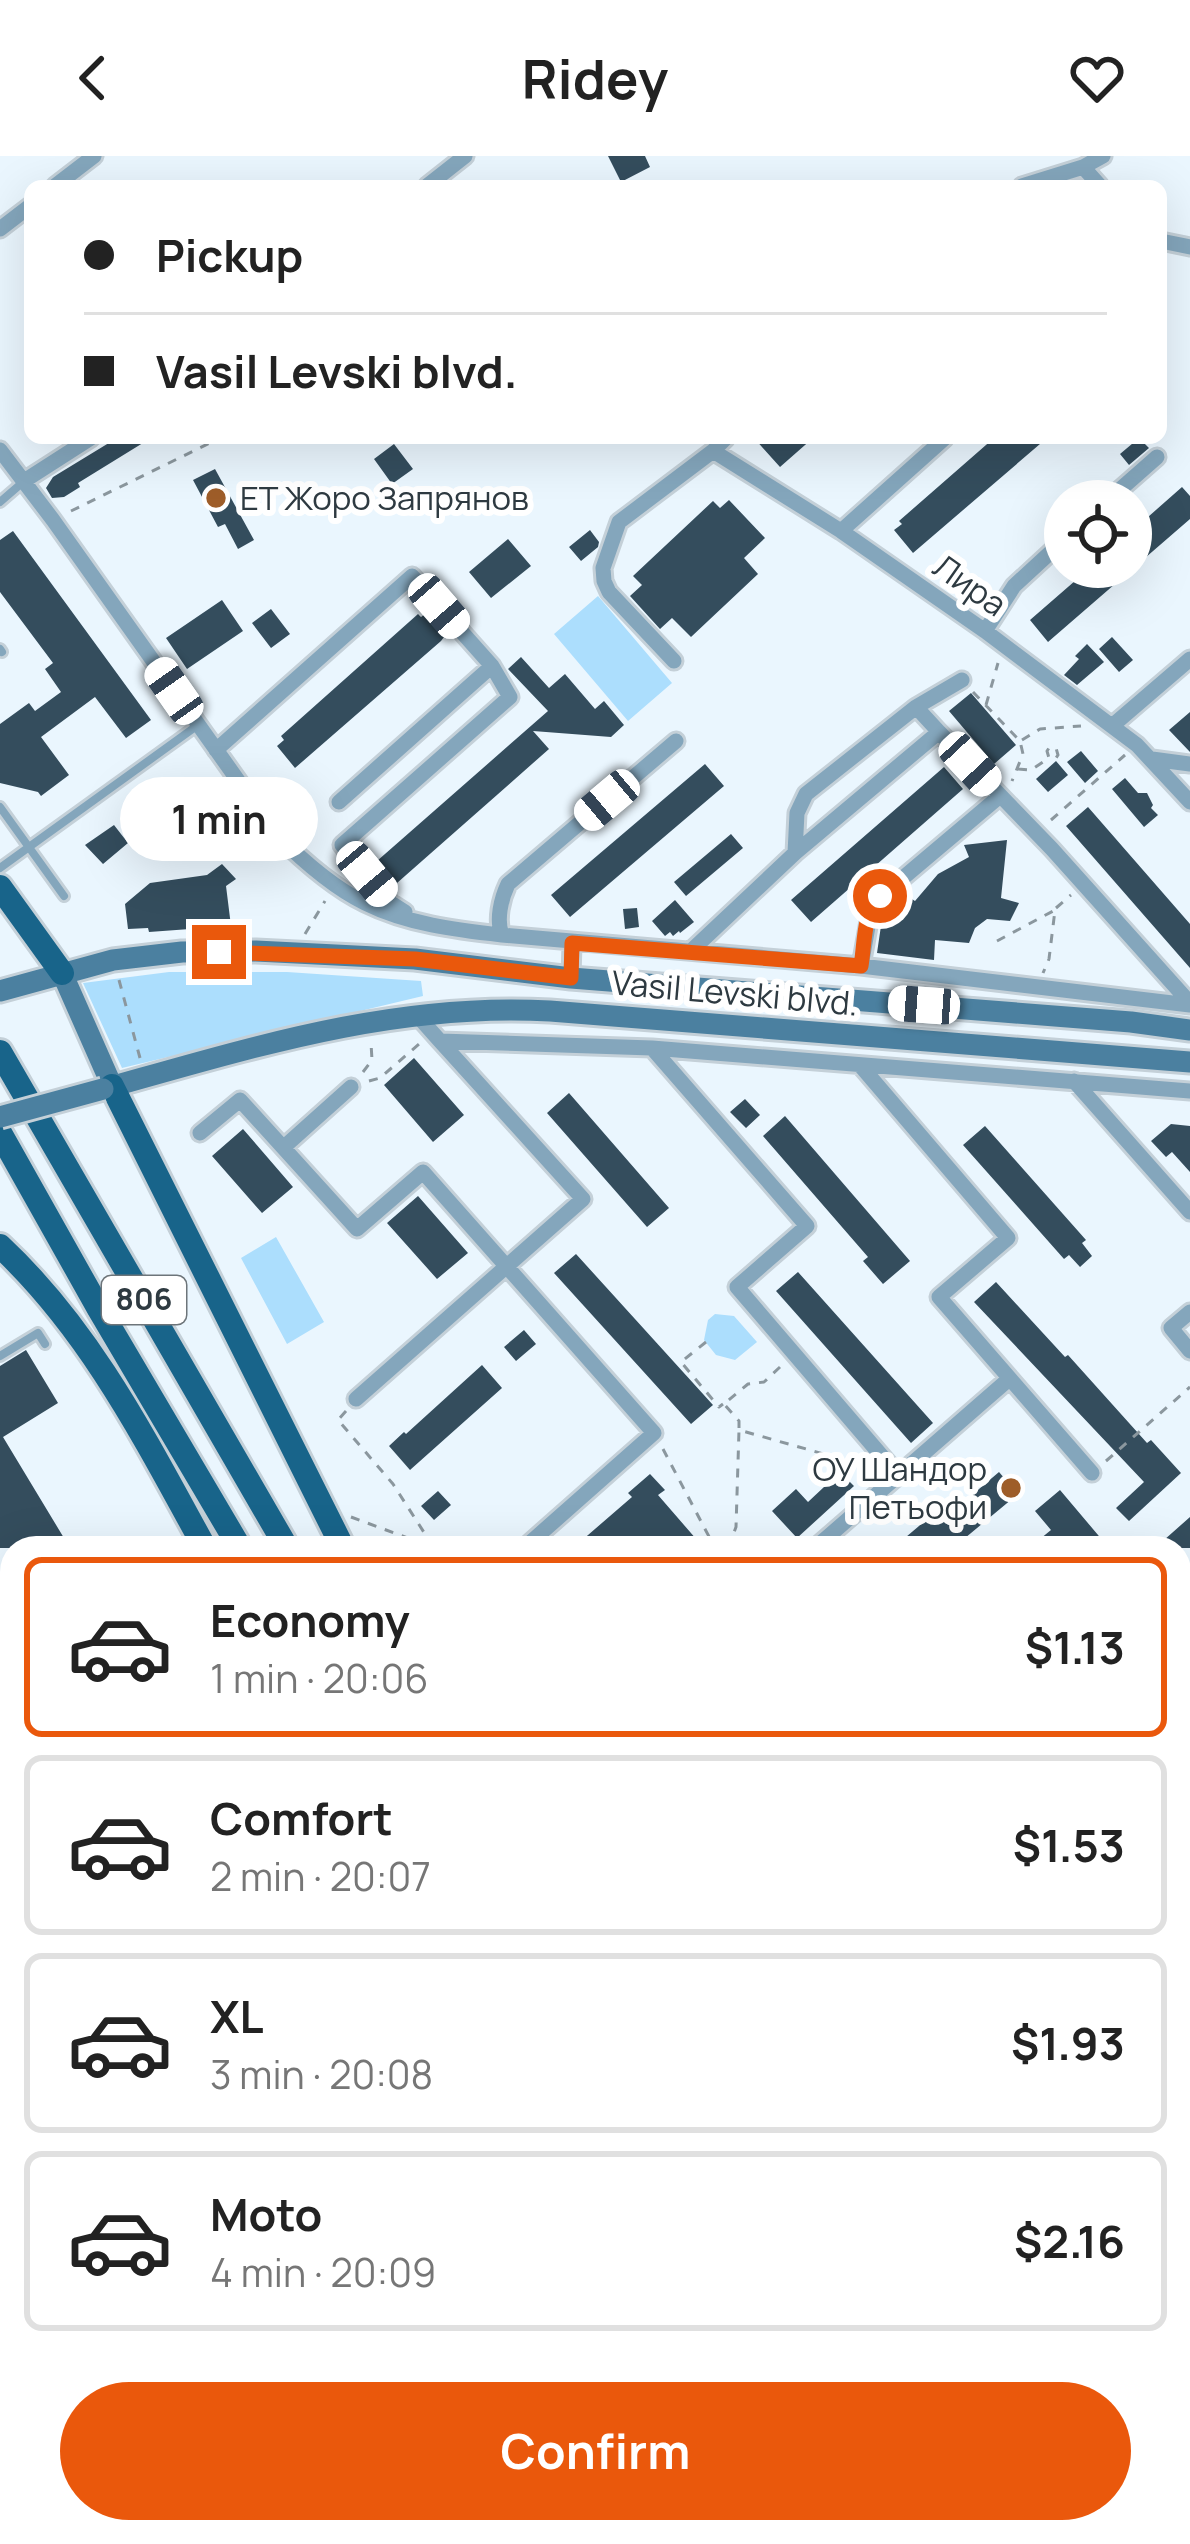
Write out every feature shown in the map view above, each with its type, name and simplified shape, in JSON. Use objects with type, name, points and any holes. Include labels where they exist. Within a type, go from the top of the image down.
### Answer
[{"type":"main road","points":[[0,887],[54,975],[337,1536]]},
{"type":"main road","name":"Vasil Levski blvd.","points":[[0,991],[113,961],[182,952],[256,951],[415,959],[571,978],[1190,1030]]},
{"type":"main road","name":"Vasil Levski blvd.","points":[[0,1117],[341,1026],[422,1021],[483,1010],[550,1011],[1190,1062]]},
{"type":"main road","name":"806","points":[[0,1052],[280,1536]]},
{"type":"main road","name":"806","points":[[0,1133],[232,1536]]},
{"type":"main road","points":[[0,1246],[45,1292],[99,1363],[198,1536]]},
{"type":"street","points":[[63,180],[94,156]]},
{"type":"street","points":[[435,180],[465,156]]},
{"type":"street","points":[[1040,180],[1103,156]]},
{"type":"street","points":[[1083,166],[1095,180]]},
{"type":"street","points":[[0,229],[24,211]]},
{"type":"street","points":[[24,481],[82,444]]},
{"type":"street","points":[[674,661],[609,592],[603,568],[619,521],[720,444]]},
{"type":"street","points":[[841,531],[939,444]]},
{"type":"street","points":[[0,450],[276,835],[304,862],[363,903],[454,929],[502,935],[861,966],[1190,1004]]},
{"type":"street","name":"Лира","points":[[713,451],[841,531],[985,631],[1136,745],[1190,802]]},
{"type":"street","points":[[1131,480],[1157,457]]},
{"type":"street","points":[[985,631],[1014,586],[1044,558]]},
{"type":"street","points":[[216,750],[412,576],[492,666],[510,697],[342,845],[391,902],[417,920]]},
{"type":"street","points":[[1112,726],[1190,659]]},
{"type":"street","points":[[339,802],[492,666]]},
{"type":"street","points":[[795,853],[797,813],[806,794],[916,706],[962,680]]},
{"type":"street","points":[[916,706],[1190,1004]]},
{"type":"street","points":[[692,950],[795,853],[939,732]]},
{"type":"street","points":[[502,935],[500,911],[508,884],[676,741]]},
{"type":"street","points":[[1152,759],[1190,764]]},
{"type":"street","points":[[861,966],[872,904],[1000,796]]},
{"type":"street","points":[[571,978],[572,943]]},
{"type":"street","points":[[356,1399],[583,1199],[422,1021]]},
{"type":"street","points":[[440,1041],[652,1048],[1190,1091]]},
{"type":"street","points":[[652,1048],[807,1226],[737,1287],[898,1475]]},
{"type":"street","points":[[860,1065],[1008,1238],[939,1297],[1093,1473]]},
{"type":"street","points":[[1074,1081],[1190,1212]]},
{"type":"street","points":[[284,1147],[351,1087]]},
{"type":"street","points":[[200,1133],[240,1100],[357,1229],[423,1172],[654,1433],[538,1536]]},
{"type":"street","points":[[1190,1312],[1171,1328],[1190,1351]]},
{"type":"street","points":[[829,1536],[1010,1379]]},
{"type":"lane","points":[[0,502],[24,481]]},
{"type":"lane","points":[[0,868],[198,725]]},
{"type":"lane","points":[[0,807],[64,896]]},
{"type":"lane","points":[[0,1356],[38,1333],[45,1344]]},
{"type":"path","points":[[53,520],[208,444]]},
{"type":"path","points":[[986,705],[1002,644]]},
{"type":"path","points":[[962,680],[1020,741],[1023,754],[1000,796]]},
{"type":"path","points":[[1020,741],[1040,729],[1112,726]]},
{"type":"path","points":[[1036,833],[1136,745]]},
{"type":"path","points":[[1017,769],[1031,770],[1049,758]]},
{"type":"path","points":[[302,939],[336,884]]},
{"type":"path","points":[[997,941],[1055,910],[1083,884]]},
{"type":"path","points":[[1038,986],[1049,959],[1055,910]]},
{"type":"path","points":[[113,961],[145,1077]]},
{"type":"path","points":[[351,1087],[380,1078],[422,1040],[422,1021]]},
{"type":"path","points":[[351,1087],[372,1060],[371,1041]]},
{"type":"path","points":[[706,1342],[681,1361],[719,1407],[748,1384],[764,1382],[795,1355]]},
{"type":"path","points":[[1093,1473],[1190,1387]]},
{"type":"path","points":[[356,1399],[338,1420],[393,1484],[426,1536]]},
{"type":"path","points":[[724,1403],[739,1421],[733,1536]]},
{"type":"path","points":[[739,1430],[852,1462]]},
{"type":"path","points":[[654,1433],[709,1536]]},
{"type":"path","points":[[350,1516],[402,1536]]},
{"type":"shaded area","points":[[598,596],[672,683],[628,721],[554,634]]},
{"type":"shaded area","points":[[169,972],[287,972],[421,981],[423,996],[122,1068],[83,983]]},
{"type":"shaded area","points":[[276,1237],[324,1322],[287,1344],[241,1258]]},
{"type":"shaded area","points":[[715,1314],[734,1316],[757,1342],[735,1360],[716,1355],[704,1340],[708,1320]]},
{"type":"building","points":[[608,156],[645,156],[650,167],[620,180]]},
{"type":"building","points":[[107,444],[141,444],[78,483],[80,487],[64,497],[52,498],[46,488],[53,477]]},
{"type":"building","points":[[394,444],[413,469],[392,484],[374,459]]},
{"type":"building","points":[[759,444],[806,444],[780,467]]},
{"type":"building","points":[[987,444],[1040,444],[913,553],[894,530],[902,524],[899,521]]},
{"type":"building","points":[[1132,444],[1149,448],[1129,465],[1120,454]]},
{"type":"building","name":"ЕТ Жоро Запрянов","points":[[215,469],[254,540],[238,549],[225,524],[218,527],[193,480]]},
{"type":"building","points":[[1182,487],[1190,496],[1190,519],[1152,552],[1152,513]]},
{"type":"building","points":[[729,500],[765,538],[744,558],[758,574],[691,637],[672,618],[660,629],[630,596],[642,585],[633,576],[713,501],[720,508]]},
{"type":"building","points":[[590,530],[598,547],[581,561],[569,547]]},
{"type":"building","points":[[13,531],[151,720],[126,738],[95,697],[41,737],[69,775],[41,796],[0,783],[0,724],[29,703],[35,711],[61,692],[45,669],[53,663],[0,592],[0,540]]},
{"type":"building","points":[[508,539],[531,566],[491,598],[469,572]]},
{"type":"building","points":[[1067,588],[1110,588],[1048,642],[1030,620]]},
{"type":"building","points":[[222,600],[243,631],[187,669],[166,638]]},
{"type":"building","points":[[271,609],[290,634],[271,648],[252,623]]},
{"type":"building","points":[[428,612],[447,633],[441,641],[295,768],[277,746],[284,740],[281,736],[418,614]]},
{"type":"building","points":[[1112,637],[1133,660],[1119,672],[1099,649]]},
{"type":"building","points":[[1087,644],[1104,662],[1077,685],[1064,675]]},
{"type":"building","points":[[521,657],[549,688],[565,674],[595,709],[604,701],[624,725],[611,737],[533,731],[549,749],[397,883],[377,861],[548,711],[508,669]]},
{"type":"building","points":[[971,693],[1016,745],[994,764],[949,711]]},
{"type":"building","points":[[1190,712],[1190,752],[1169,730]]},
{"type":"building","points":[[1081,751],[1098,771],[1085,783],[1067,762]]},
{"type":"building","points":[[1056,761],[1068,775],[1048,792],[1036,779]]},
{"type":"building","points":[[705,764],[724,786],[570,917],[551,895]]},
{"type":"building","points":[[944,767],[963,789],[811,922],[791,900]]},
{"type":"building","points":[[1125,778],[1138,793],[1147,793],[1158,815],[1144,827],[1112,789]]},
{"type":"building","points":[[1088,807],[1190,924],[1190,968],[1066,826]]},
{"type":"building","points":[[114,825],[128,843],[103,864],[85,845]]},
{"type":"building","points":[[731,834],[743,848],[686,896],[674,882]]},
{"type":"building","points":[[1007,840],[1001,898],[1019,903],[1010,921],[987,919],[975,928],[969,943],[935,940],[934,960],[877,953],[882,919],[897,920],[904,894],[915,901],[938,874],[969,857],[964,845]]},
{"type":"building","points":[[222,864],[236,879],[226,886],[231,926],[149,932],[148,928],[128,929],[125,904],[150,883],[207,875]]},
{"type":"building","points":[[675,900],[694,922],[680,933],[665,936],[652,921]]},
{"type":"building","points":[[637,908],[639,927],[625,929],[623,909]]},
{"type":"building","points":[[414,1058],[464,1115],[433,1142],[384,1085]]},
{"type":"building","points":[[569,1093],[669,1208],[647,1227],[547,1113]]},
{"type":"building","points":[[745,1099],[760,1115],[746,1128],[730,1112]]},
{"type":"building","points":[[785,1116],[910,1261],[883,1284],[863,1261],[868,1257],[763,1136]]},
{"type":"building","points":[[1171,1124],[1190,1126],[1190,1172],[1172,1152],[1166,1157],[1151,1141]]},
{"type":"building","points":[[985,1126],[1086,1240],[1082,1243],[1092,1256],[1080,1267],[1069,1255],[1064,1259],[963,1145]]},
{"type":"building","points":[[243,1129],[293,1187],[262,1213],[212,1156]]},
{"type":"building","points":[[418,1196],[468,1253],[437,1279],[387,1223]]},
{"type":"building","points":[[576,1254],[713,1405],[691,1424],[554,1273]]},
{"type":"building","points":[[798,1272],[933,1423],[911,1443],[776,1291]]},
{"type":"building","points":[[996,1282],[1181,1473],[1129,1521],[1116,1508],[1144,1482],[974,1302]]},
{"type":"building","points":[[524,1330],[536,1344],[516,1361],[504,1347]]},
{"type":"building","points":[[26,1350],[58,1403],[3,1437],[63,1536],[0,1536],[0,1366]]},
{"type":"building","points":[[482,1365],[502,1388],[410,1470],[389,1446]]},
{"type":"building","points":[[840,1472],[854,1486],[799,1536],[772,1511],[796,1489],[808,1502]]},
{"type":"building","points":[[999,1472],[1018,1494],[967,1536],[907,1536],[945,1504],[952,1512]]},
{"type":"building","points":[[650,1474],[665,1490],[658,1495],[694,1536],[587,1536],[632,1497],[628,1493]]},
{"type":"building","points":[[1060,1490],[1099,1536],[1044,1536],[1051,1530],[1035,1511]]},
{"type":"building","points":[[438,1491],[451,1505],[434,1520],[421,1506]]},
{"type":"building","points":[[1190,1517],[1190,1536],[1169,1536]]},
{"type":"place","name":"ЕТ Жоро Запрянов","points":[[216,498]]},
{"type":"place","name":"ОУ Шандор Петьофи","points":[[1011,1488]]},
{"type":"route","points":[[219,952],[415,959],[571,978],[572,943],[861,966],[868,915],[880,896]]}]
